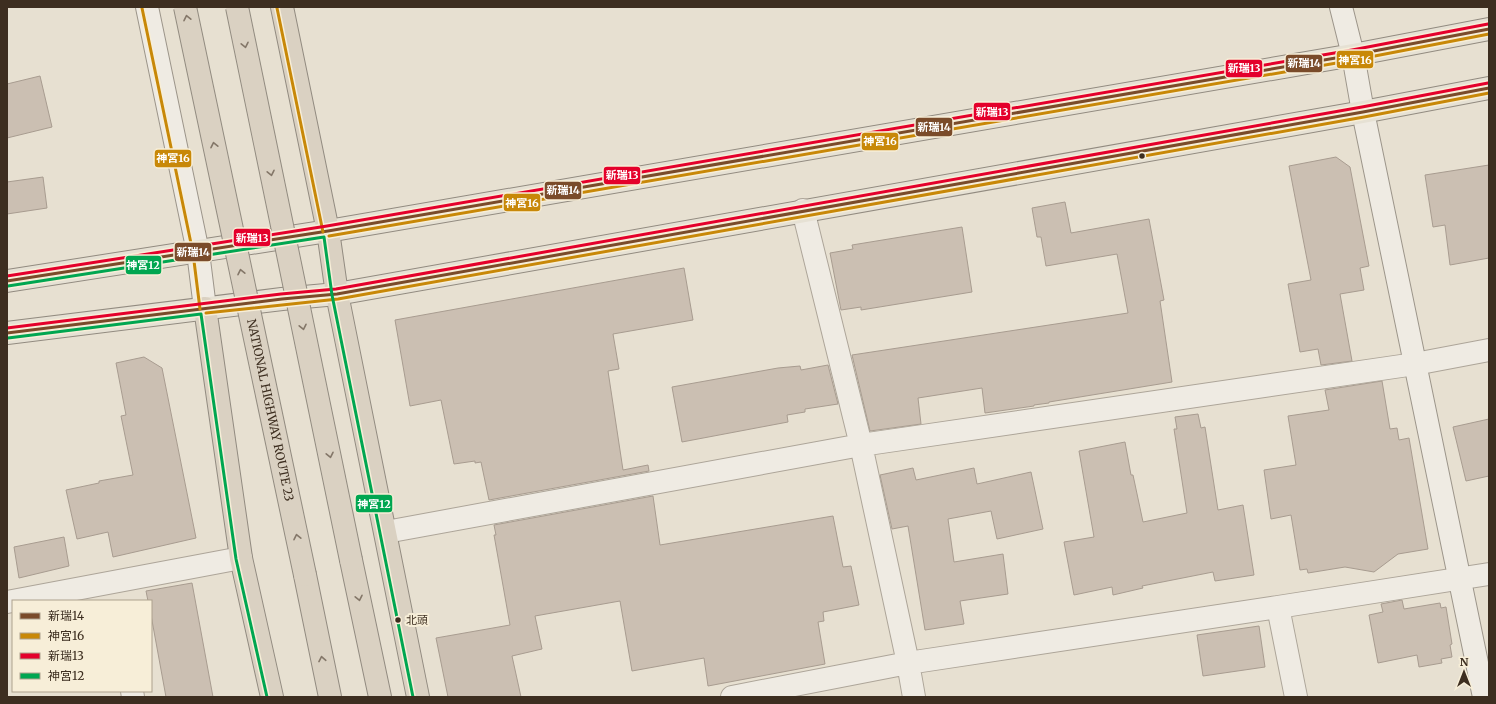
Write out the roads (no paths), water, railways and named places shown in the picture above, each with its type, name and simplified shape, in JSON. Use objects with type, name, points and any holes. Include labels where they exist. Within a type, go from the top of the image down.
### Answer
[{"type":"highway","name":"NATIONAL HIGHWAY ROUTE 23","points":[[185,7],[330,697]]},
{"type":"highway","points":[[237,7],[380,697]]},
{"type":"highway","points":[[282,7],[328,231],[337,294],[418,697]]},
{"type":"highway","points":[[205,308],[242,558],[272,697]]},
{"type":"main road","points":[[7,281],[328,231],[1353,55],[1489,29]]},
{"type":"main road","points":[[7,333],[205,308],[337,294],[803,210],[1363,112],[1489,88]]},
{"type":"street","points":[[146,7],[198,252],[205,308]]},
{"type":"street","points":[[1341,7],[1353,55],[1363,112],[1484,697]]},
{"type":"street","points":[[803,210],[861,445],[914,697]]},
{"type":"street","points":[[386,532],[861,445],[1415,364],[1489,350]]},
{"type":"street","points":[[28,600],[112,592],[242,558]]},
{"type":"street","points":[[732,697],[908,663],[1489,574]]},
{"type":"street","points":[[1278,607],[1296,697]]},
{"type":"place","name":"北頭","points":[[398,620]]}]
